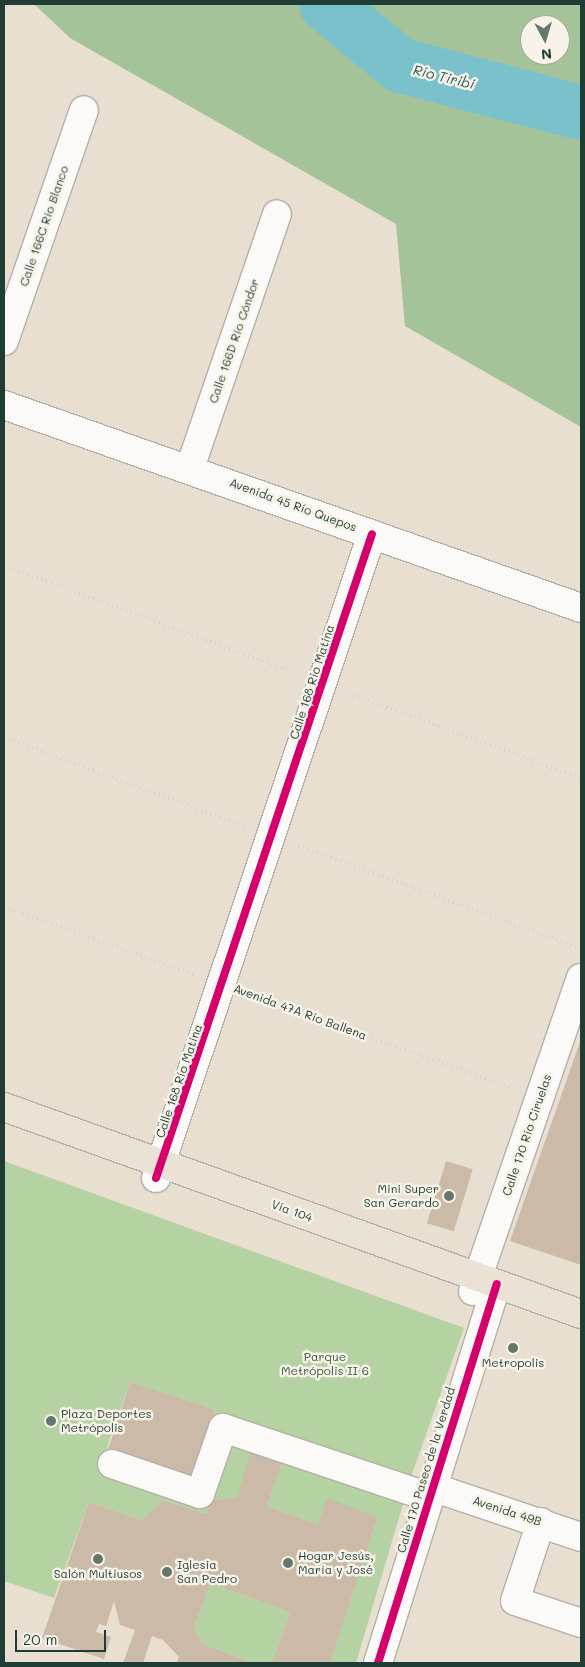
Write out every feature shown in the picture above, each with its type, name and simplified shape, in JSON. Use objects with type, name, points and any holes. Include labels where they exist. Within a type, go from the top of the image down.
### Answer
[{"type":"main road","name":"Vía 104","points":[[4,1107],[159,1172]]},
{"type":"main road","name":"Vía 104","points":[[4,1124],[159,1172],[485,1287],[581,1314]]},
{"type":"main road","name":"Vía 104","points":[[485,1287],[581,1330]]},
{"type":"street","name":"Calle 166C Río Blanco","points":[[4,341],[84,110]]},
{"type":"street","name":"Calle 166D Río Cóndor","points":[[190,468],[277,214]]},
{"type":"street","name":"Avenida 45 Río Quepos","points":[[4,404],[190,468],[581,608]]},
{"type":"street","name":"Calle 168 Río Matina","points":[[159,1172],[224,985],[372,534]]},
{"type":"street","name":"Calle 170 Río Ciruelas","points":[[485,1287],[540,1098],[581,978]]},
{"type":"street","name":"Calle 170 Paseo de la Verdad","points":[[378,1663],[430,1492],[485,1287]]},
{"type":"street","name":"Avenida 49B","points":[[112,1464],[200,1494],[223,1428],[430,1492],[541,1522],[581,1537]]},
{"type":"street","points":[[541,1522],[515,1602],[581,1623]]},
{"type":"green space","points":[[34,4],[581,4],[581,427],[405,326],[396,224],[70,38]]},
{"type":"green space","name":"Parque Metrópolis II 6","points":[[4,1161],[464,1328],[411,1477],[356,1663],[330,1663],[378,1517],[327,1499],[318,1525],[267,1506],[283,1460],[237,1497],[212,1500],[206,1514],[163,1500],[142,1520],[89,1502],[54,1598],[4,1581]],"holes":[[[130,1382],[216,1410],[192,1477],[107,1447]]]},
{"type":"green space","points":[[210,1583],[290,1612],[272,1663],[255,1663],[203,1644],[194,1628]]},
{"type":"building","points":[[581,1039],[581,1265],[510,1241]]},
{"type":"building","name":"Mini Super San Gerardo","points":[[446,1161],[473,1169],[454,1231],[427,1223]]},
{"type":"building","points":[[130,1382],[216,1410],[194,1476],[108,1449]]},
{"type":"building","points":[[252,1448],[283,1460],[267,1506],[318,1525],[327,1498],[378,1517],[330,1663],[272,1663],[290,1612],[210,1583],[194,1628],[203,1644],[254,1663],[177,1663],[179,1657],[163,1640],[152,1636],[143,1663],[123,1663],[135,1630],[120,1625],[114,1601],[106,1626],[99,1624],[96,1632],[111,1637],[104,1659],[42,1638],[89,1502],[142,1520],[163,1500],[206,1514],[212,1500],[237,1497]]},
{"type":"waterway","name":"Río Tiribí","points":[[326,4],[400,65],[581,112]]},
{"type":"cycle path","points":[[156,1178],[372,534]]},
{"type":"cycle path","points":[[378,1663],[497,1284]]},
{"type":"place","name":"Mini Super San Gerardo","points":[[449,1196]]},
{"type":"place","name":"Metropolis","points":[[513,1348]]},
{"type":"place","name":"Plaza Deportes Metrópolis","points":[[51,1421]]},
{"type":"place","name":"Salón Multiusos","points":[[98,1559]]},
{"type":"place","name":"Hogar Jesús, María y José","points":[[288,1563]]},
{"type":"place","name":"Iglesia San Pedro","points":[[167,1572]]}]
